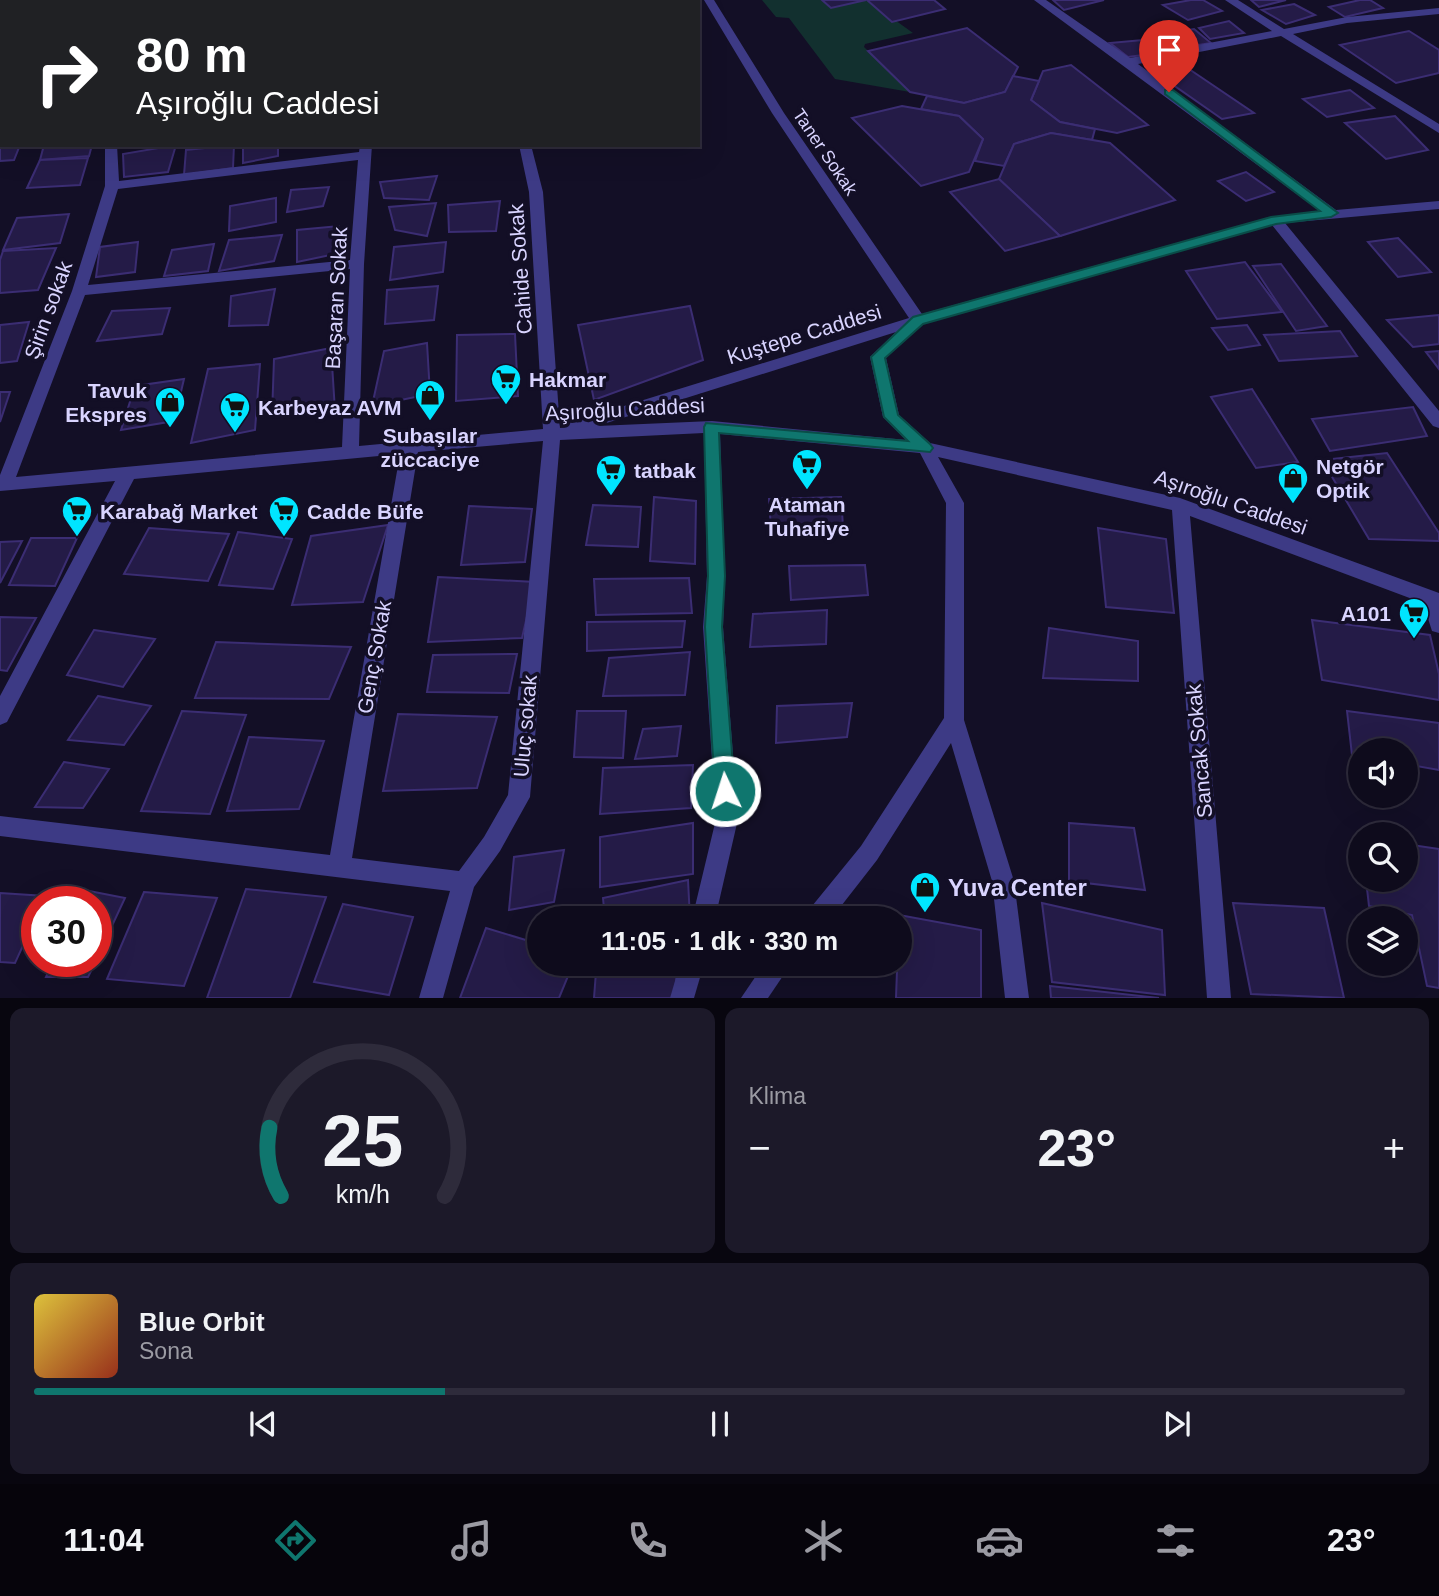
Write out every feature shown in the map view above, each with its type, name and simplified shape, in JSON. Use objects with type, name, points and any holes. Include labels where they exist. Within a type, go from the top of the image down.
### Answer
[{"type":"street","name":"Taner Sokak","points":[[709,0],[778,114],[918,320]]},
{"type":"street","points":[[1040,0],[1331,213]]},
{"type":"street","points":[[1230,0],[1439,129]]},
{"type":"street","points":[[1407,0],[1433,12],[1439,21]]},
{"type":"street","points":[[1128,62],[1347,20],[1433,12]]},
{"type":"street","name":"Şirin sokak","points":[[2,484],[79,291],[112,186],[111,147]]},
{"type":"street","name":"Cahide Sokak","points":[[525,147],[536,192],[552,434]]},
{"type":"street","points":[[112,186],[366,150]]},
{"type":"street","name":"Başaran Sokak","points":[[349,453],[357,264],[366,150]]},
{"type":"street","name":"Kuştepe Caddesi","points":[[552,434],[918,320],[1275,220],[1439,205]]},
{"type":"street","points":[[1275,220],[1439,422]]},
{"type":"street","points":[[79,291],[357,264]]},
{"type":"street","points":[[918,320],[878,357],[891,417],[925,448],[955,503],[954,720],[1003,881],[1017,998]]},
{"type":"street","points":[[706,906],[727,819],[713,627],[716,576],[712,427]]},
{"type":"street","name":"Aşıroğlu Caddesi","points":[[2,484],[552,434],[712,427],[925,448],[1180,505],[1435,600]]},
{"type":"street","name":"Uluç sokak","points":[[431,998],[464,882],[492,844],[519,797],[552,434]]},
{"type":"street","name":"Genç Sokak","points":[[339,867],[410,447]]},
{"type":"street","points":[[0,716],[128,473]]},
{"type":"street","name":"Sancak Sokak","points":[[1180,505],[1219,998]]},
{"type":"street","points":[[1435,600],[1439,625]]},
{"type":"street","points":[[826,906],[869,853],[954,720]]},
{"type":"street","points":[[0,826],[464,882]]},
{"type":"street","points":[[682,998],[688,976]]},
{"type":"street","points":[[753,998],[770,976]]},
{"type":"green space","points":[[762,0],[822,0],[831,8],[867,0],[913,33],[865,44],[864,47],[910,92],[835,79],[789,18],[776,17]]},
{"type":"building","points":[[822,0],[866,0],[831,8]]},
{"type":"building","points":[[867,0],[934,0],[945,9],[892,22]]},
{"type":"building","points":[[1053,0],[1104,0],[1064,10]]},
{"type":"building","points":[[1203,0],[1222,11],[1188,20],[1163,5]]},
{"type":"building","points":[[1251,0],[1286,0],[1259,7]]},
{"type":"building","points":[[1370,0],[1383,8],[1345,17],[1329,7]]},
{"type":"building","points":[[1294,4],[1315,15],[1286,24],[1262,10]]},
{"type":"building","points":[[1229,21],[1244,33],[1210,39],[1199,28]]},
{"type":"building","points":[[967,28],[1018,67],[1005,92],[964,103],[910,92],[868,51]]},
{"type":"building","points":[[1194,29],[1211,43],[1166,50],[1150,36]]},
{"type":"building","points":[[1409,31],[1439,50],[1439,73],[1396,83],[1340,45]]},
{"type":"building","points":[[1143,40],[1157,53],[1128,57],[1110,43]]},
{"type":"building","points":[[1071,65],[1148,125],[1117,133],[1060,122],[1031,100],[1043,71]]},
{"type":"building","points":[[1186,67],[1254,113],[1222,119],[1159,75]]},
{"type":"building","points":[[1013,76],[1039,81],[1031,100],[1060,122],[1095,129],[1092,140],[1051,133],[1014,144],[1004,166],[975,161],[983,139],[959,116],[921,109],[927,96],[964,103],[1005,92]]},
{"type":"building","points":[[1350,90],[1374,108],[1327,117],[1303,99]]},
{"type":"building","points":[[902,106],[959,116],[983,139],[969,172],[921,186],[852,118]]},
{"type":"building","points":[[1395,116],[1428,150],[1386,159],[1345,123]]},
{"type":"building","points":[[1051,133],[1110,143],[1175,200],[1060,236],[999,179],[1014,144]]},
{"type":"building","points":[[0,147],[19,147],[14,160],[0,161]]},
{"type":"building","points":[[43,147],[91,147],[89,156],[40,160]]},
{"type":"building","points":[[175,147],[168,172],[124,177],[123,154]]},
{"type":"building","points":[[234,147],[233,168],[184,175],[186,150]]},
{"type":"building","points":[[243,147],[278,147],[278,156],[243,163]]},
{"type":"building","points":[[88,158],[80,185],[27,188],[40,160]]},
{"type":"building","points":[[1246,172],[1274,192],[1246,201],[1218,181]]},
{"type":"building","points":[[437,176],[429,200],[384,198],[380,182]]},
{"type":"building","points":[[999,179],[1060,236],[1005,251],[950,192]]},
{"type":"building","points":[[329,187],[323,206],[287,212],[291,190]]},
{"type":"building","points":[[276,198],[276,222],[229,231],[230,206]]},
{"type":"building","points":[[500,201],[496,231],[449,232],[448,205]]},
{"type":"building","points":[[436,203],[427,236],[395,230],[389,207]]},
{"type":"building","points":[[69,214],[60,243],[3,250],[17,218]]},
{"type":"building","points":[[339,226],[340,253],[297,262],[297,230]]},
{"type":"building","points":[[282,235],[274,261],[219,271],[229,240]]},
{"type":"building","points":[[1398,238],[1431,272],[1398,277],[1368,242]]},
{"type":"building","points":[[138,242],[135,272],[96,277],[100,247]]},
{"type":"building","points":[[446,242],[443,272],[390,280],[394,247]]},
{"type":"building","points":[[214,244],[208,271],[164,276],[172,250]]},
{"type":"building","points":[[56,248],[38,290],[0,293],[0,260],[3,251]]},
{"type":"building","points":[[1245,262],[1282,312],[1217,319],[1186,271]]},
{"type":"building","points":[[1281,264],[1327,326],[1296,331],[1253,266]]},
{"type":"building","points":[[438,286],[434,320],[385,324],[387,290]]},
{"type":"building","points":[[275,289],[268,325],[229,326],[231,296]]},
{"type":"building","points":[[690,306],[703,360],[594,400],[578,325]]},
{"type":"building","points":[[170,308],[162,334],[97,341],[112,311]]},
{"type":"building","points":[[1439,315],[1439,344],[1413,347],[1387,320]]},
{"type":"building","points":[[29,322],[17,361],[0,363],[0,325]]},
{"type":"building","points":[[1247,325],[1260,345],[1228,350],[1212,328]]},
{"type":"building","points":[[1340,331],[1357,356],[1279,361],[1264,335]]},
{"type":"building","points":[[515,334],[518,396],[456,401],[457,335]]},
{"type":"building","points":[[427,343],[430,394],[372,406],[384,351]]},
{"type":"building","points":[[331,348],[335,411],[272,416],[274,359]]},
{"type":"building","points":[[1439,351],[1439,369],[1426,352]]},
{"type":"building","points":[[260,364],[255,430],[191,443],[208,369]]},
{"type":"building","points":[[184,379],[174,421],[121,430],[135,386]]},
{"type":"building","points":[[1252,389],[1298,462],[1256,468],[1211,397]]},
{"type":"building","points":[[0,392],[10,392],[0,422]]},
{"type":"building","points":[[1413,407],[1427,436],[1330,451],[1312,419]]},
{"type":"building","points":[[1387,453],[1439,533],[1439,541],[1369,539],[1322,460]]},
{"type":"building","points":[[654,497],[696,501],[695,564],[650,561]]},
{"type":"building","points":[[841,497],[843,526],[771,529],[769,499]]},
{"type":"building","points":[[593,505],[641,507],[638,547],[586,545]]},
{"type":"building","points":[[469,506],[532,509],[525,562],[461,565]]},
{"type":"building","points":[[388,525],[363,602],[292,605],[311,536]]},
{"type":"building","points":[[149,528],[229,534],[208,581],[124,574]]},
{"type":"building","points":[[1098,528],[1166,539],[1174,613],[1106,607]]},
{"type":"building","points":[[238,532],[292,539],[273,589],[219,585]]},
{"type":"building","points":[[31,538],[77,538],[55,586],[9,585]]},
{"type":"building","points":[[22,541],[0,583],[0,542]]},
{"type":"building","points":[[865,565],[868,595],[791,600],[789,566]]},
{"type":"building","points":[[438,577],[535,582],[522,638],[428,642]]},
{"type":"building","points":[[689,578],[692,613],[596,615],[594,579]]},
{"type":"building","points":[[827,610],[826,644],[750,647],[753,614]]},
{"type":"building","points":[[0,617],[36,618],[7,671],[0,670]]},
{"type":"building","points":[[1312,620],[1430,635],[1439,674],[1439,700],[1322,680]]},
{"type":"building","points":[[685,621],[682,647],[587,651],[587,622]]},
{"type":"building","points":[[1049,628],[1138,641],[1138,681],[1043,678]]},
{"type":"building","points":[[94,630],[155,639],[123,687],[67,675]]},
{"type":"building","points":[[216,642],[351,647],[329,699],[195,698]]},
{"type":"building","points":[[690,652],[685,695],[603,696],[609,658]]},
{"type":"building","points":[[517,654],[509,693],[427,692],[433,655]]},
{"type":"building","points":[[98,696],[151,706],[124,745],[68,740]]},
{"type":"building","points":[[852,703],[847,737],[776,743],[777,706]]},
{"type":"building","points":[[182,711],[246,715],[210,814],[141,811]]},
{"type":"building","points":[[577,711],[626,711],[623,758],[574,757]]},
{"type":"building","points":[[1347,711],[1439,723],[1439,770],[1418,766],[1418,738],[1350,738]]},
{"type":"building","points":[[398,714],[497,717],[477,788],[383,791]]},
{"type":"building","points":[[681,726],[677,756],[635,759],[643,729]]},
{"type":"building","points":[[249,737],[324,741],[299,809],[227,811]]},
{"type":"building","points":[[64,762],[109,769],[83,808],[35,807]]},
{"type":"building","points":[[693,765],[691,808],[600,814],[603,768]]},
{"type":"building","points":[[693,823],[693,874],[600,887],[600,837]]},
{"type":"building","points":[[1069,823],[1134,828],[1145,890],[1069,881]]},
{"type":"building","points":[[1418,846],[1439,849],[1439,988],[1427,986],[1418,943],[1418,906],[1369,906],[1367,892],[1418,892]]},
{"type":"building","points":[[564,850],[554,902],[509,910],[514,857]]},
{"type":"building","points":[[688,880],[689,906],[604,906],[603,898]]},
{"type":"building","points":[[246,889],[326,897],[290,998],[207,998]]},
{"type":"building","points":[[144,892],[217,898],[184,986],[107,979],[112,977],[112,967]]},
{"type":"building","points":[[0,893],[21,894],[21,950],[15,963],[0,962]]},
{"type":"building","points":[[112,895],[125,898],[112,926]]},
{"type":"building","points":[[1042,903],[1162,930],[1165,995],[1052,982]]},
{"type":"building","points":[[1233,903],[1324,908],[1344,998],[1251,994]]},
{"type":"building","points":[[343,904],[413,917],[389,995],[314,982]]},
{"type":"building","points":[[912,917],[981,930],[981,998],[896,998],[897,976],[912,976]]},
{"type":"building","points":[[486,928],[527,940],[527,976],[568,976],[559,998],[460,998]]},
{"type":"building","points":[[596,976],[677,976],[674,998],[594,998]]},
{"type":"building","points":[[1050,986],[1159,998],[1051,998]]},
{"type":"place","name":"Hakmar","points":[[506,406]]},
{"type":"place","name":"Subaşılar züccaciye","points":[[430,422]]},
{"type":"place","name":"Tavuk Ekspres","points":[[170,429]]},
{"type":"place","name":"Karbeyaz AVM","points":[[235,434]]},
{"type":"place","name":"Ataman Tuhafiye","points":[[807,491]]},
{"type":"place","name":"tatbak","points":[[611,497]]},
{"type":"place","name":"Netgör Optik","points":[[1293,505]]},
{"type":"place","name":"Karabağ Market","points":[[77,538]]},
{"type":"place","name":"Cadde Büfe","points":[[284,538]]},
{"type":"place","name":"A101","points":[[1414,640]]},
{"type":"place","name":"Yuva Center","points":[[925,914]]},
{"type":"route","points":[[725,791],[713,627],[716,576],[712,427],[925,448],[891,417],[878,357],[918,320],[1275,220],[1331,213],[1169,92]]}]
